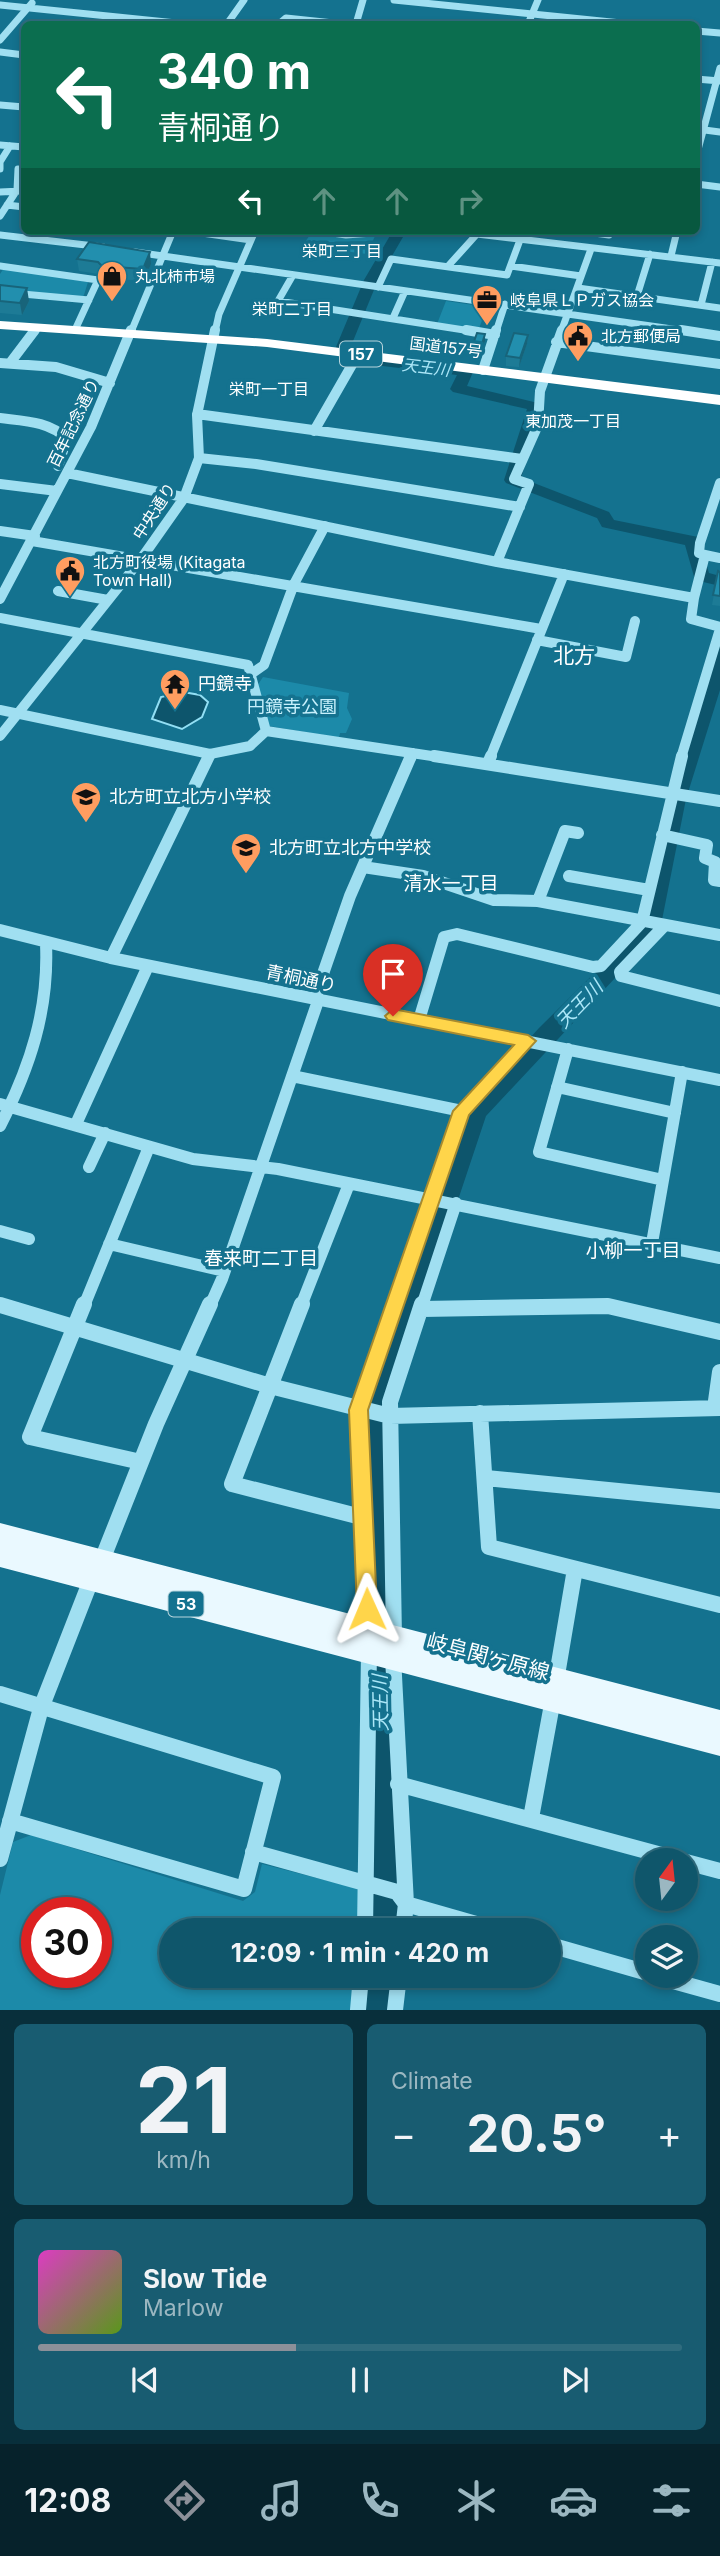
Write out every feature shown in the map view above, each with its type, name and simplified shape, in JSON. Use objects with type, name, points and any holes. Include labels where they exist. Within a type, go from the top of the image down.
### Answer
[{"type":"highway","name":"国道157号","points":[[0,325],[213,339],[352,353],[720,400]]},
{"type":"main road","name":"岐阜関ヶ原線","points":[[0,1534],[96,1570],[381,1645],[555,1690],[720,1722]]},
{"type":"main road","name":"岐阜関ヶ原線","points":[[0,1556],[96,1570]]},
{"type":"main road","name":"岐阜関ヶ原線","points":[[555,1690],[720,1744]]},
{"type":"street","points":[[0,40],[34,0]]},
{"type":"street","points":[[229,21],[244,0]]},
{"type":"street","points":[[357,21],[363,0]]},
{"type":"street","points":[[394,0],[598,21]]},
{"type":"street","points":[[529,21],[538,0]]},
{"type":"street","points":[[0,5],[156,21]]},
{"type":"street","points":[[282,21],[286,18],[314,21]]},
{"type":"street","points":[[700,31],[720,33]]},
{"type":"street","points":[[0,52],[21,55]]},
{"type":"street","points":[[720,68],[700,130],[720,132]]},
{"type":"street","points":[[700,79],[718,81]]},
{"type":"street","points":[[0,105],[21,107]]},
{"type":"street","points":[[0,145],[21,147]]},
{"type":"street","points":[[0,169],[0,162],[9,146]]},
{"type":"street","points":[[0,216],[15,192],[18,169]]},
{"type":"street","points":[[700,184],[720,187]]},
{"type":"street","points":[[0,192],[21,191]]},
{"type":"street","points":[[7,205],[21,207]]},
{"type":"street","points":[[0,235],[113,249]]},
{"type":"street","name":"百年記念通り","points":[[0,599],[67,473],[110,383],[172,235]]},
{"type":"street","name":"中央通り","points":[[0,736],[141,559],[184,498],[199,458],[197,414],[219,314],[253,235]]},
{"type":"street","points":[[449,265],[479,235]]},
{"type":"street","points":[[492,235],[716,263],[701,305]]},
{"type":"street","points":[[575,247],[578,235]]},
{"type":"street","points":[[671,257],[676,235]]},
{"type":"street","points":[[378,287],[391,259],[507,275],[520,240]]},
{"type":"street","points":[[497,562],[528,484],[514,479],[522,459],[529,453],[544,405],[540,391],[591,249]]},
{"type":"street","points":[[125,250],[720,336]]},
{"type":"street","points":[[637,296],[650,254]]},
{"type":"street","points":[[0,266],[98,280],[75,330]]},
{"type":"street","points":[[511,266],[581,275]]},
{"type":"street","points":[[293,275],[278,301],[495,335]]},
{"type":"street","points":[[578,288],[720,308]]},
{"type":"street","points":[[393,318],[405,291]]},
{"type":"street","points":[[0,292],[89,300]]},
{"type":"street","points":[[483,370],[505,304]]},
{"type":"street","points":[[5,363],[37,328]]},
{"type":"street","points":[[556,342],[720,364]]},
{"type":"street","points":[[314,431],[353,363],[352,353]]},
{"type":"street","points":[[5,363],[83,372],[110,383]]},
{"type":"street","points":[[197,414],[522,459]]},
{"type":"street","points":[[0,418],[38,423],[63,434],[67,439],[66,446],[58,466]]},
{"type":"street","points":[[199,458],[256,464],[419,494],[520,507]]},
{"type":"street","points":[[67,473],[497,562],[694,598]]},
{"type":"street","points":[[720,483],[716,509],[700,543],[699,552],[720,558]]},
{"type":"street","points":[[0,484],[57,491]]},
{"type":"street","points":[[251,674],[264,665],[294,584],[325,526]]},
{"type":"street","points":[[0,531],[141,559],[294,584],[539,634],[626,657],[635,621]]},
{"type":"street","points":[[419,1020],[444,937],[457,934],[593,967],[601,966],[642,922],[671,792],[714,674],[720,628],[691,620],[705,555]]},
{"type":"street","points":[[0,575],[12,577]]},
{"type":"street","points":[[488,764],[564,575]]},
{"type":"street","points":[[58,591],[108,600]]},
{"type":"street","points":[[0,618],[248,665],[266,732]]},
{"type":"street","points":[[0,710],[210,754],[250,746],[266,732],[671,792],[720,802]]},
{"type":"street","points":[[0,1859],[41,1708],[141,1462],[225,1271],[318,1001],[317,991],[363,867],[413,753]]},
{"type":"street","points":[[111,958],[210,754]]},
{"type":"street","points":[[538,901],[565,831],[578,833]]},
{"type":"street","points":[[662,835],[707,845],[705,858],[715,862],[714,880],[720,881]]},
{"type":"street","points":[[363,867],[423,876],[494,900],[538,901],[720,935]]},
{"type":"street","points":[[569,876],[649,890]]},
{"type":"street","points":[[664,926],[620,972],[621,976],[720,1001]]},
{"type":"street","name":"青桐通り","points":[[0,930],[30,936],[46,944],[148,966],[720,1080]]},
{"type":"street","points":[[0,937],[35,945],[46,944],[43,1019],[5,1105],[0,1126]]},
{"type":"street","points":[[76,1124],[148,966]]},
{"type":"street","points":[[404,1918],[406,1904],[398,1784],[365,1518],[359,1410],[462,1111],[528,1041]]},
{"type":"street","points":[[568,1049],[539,1152],[663,1180]]},
{"type":"street","points":[[652,1243],[682,1072]]},
{"type":"street","points":[[292,1076],[462,1111]]},
{"type":"street","points":[[557,1087],[675,1113]]},
{"type":"street","points":[[5,1105],[193,1159],[261,1168],[431,1198],[720,1258]]},
{"type":"street","points":[[89,1167],[105,1133]]},
{"type":"street","points":[[141,1462],[30,1437],[149,1147]]},
{"type":"street","points":[[349,1184],[232,1484],[365,1518]]},
{"type":"street","points":[[366,1918],[381,1645],[390,1402],[456,1203]]},
{"type":"street","points":[[0,1231],[29,1239]]},
{"type":"street","points":[[109,1244],[225,1271]]},
{"type":"street","points":[[0,1305],[271,1385],[390,1416],[717,1408],[720,1372]]},
{"type":"street","points":[[422,1309],[608,1306],[720,1332]]},
{"type":"street","points":[[480,1413],[489,1548],[720,1605]]},
{"type":"street","points":[[486,1478],[720,1501]]},
{"type":"street","points":[[531,1818],[575,1569]]},
{"type":"street","points":[[0,1694],[273,1777],[244,1889],[10,1821]]},
{"type":"street","points":[[398,1784],[637,1848]]},
{"type":"street","points":[[253,1852],[397,1892],[406,1904],[455,1918]]},
{"type":"street","points":[[698,1865],[720,1871]]},
{"type":"street","points":[[561,1948],[635,1969]]},
{"type":"street","points":[[358,2010],[360,1988]]},
{"type":"street","points":[[395,2010],[398,1988]]},
{"type":"street","points":[[698,1988],[720,1994]]},
{"type":"green space","points":[[310,235],[375,236],[367,254],[303,245]]},
{"type":"green space","points":[[4,268],[88,282],[83,298],[0,291],[0,274]]},
{"type":"green space","points":[[446,301],[487,307],[478,331],[437,324]]},
{"type":"green space","name":"円鏡寺公園","points":[[263,677],[349,693],[347,708],[352,719],[346,733],[340,733],[339,738],[269,726],[257,686]]},
{"type":"green space","points":[[31,1835],[243,1901],[255,1892],[262,1864],[364,1890],[362,1918],[159,1918],[159,1988],[356,1988],[355,2010],[0,2010],[0,1895],[13,1842]]},
{"type":"shaded area","points":[[183,692],[200,695],[208,702],[202,717],[182,729],[152,719],[161,697]]},
{"type":"building","points":[[89,242],[150,252],[143,269],[102,266],[98,262],[77,259]]},
{"type":"building","points":[[0,285],[27,288],[20,303],[0,301]]},
{"type":"building","points":[[477,333],[485,334],[479,354],[470,353]]},
{"type":"building","points":[[514,333],[528,335],[520,358],[506,356]]},
{"type":"building","points":[[718,571],[720,572],[720,596],[713,595]]},
{"type":"waterway","name":"天王川","points":[[396,237],[371,280],[343,347],[358,359],[466,372],[458,389],[533,406],[535,408],[512,480],[603,515],[608,524],[692,541],[701,576],[720,581]]},
{"type":"waterway","name":"天王川","points":[[384,1918],[378,1418],[386,1380],[476,1112],[547,1034],[650,930],[677,799],[714,680],[720,645]]},
{"type":"waterway","name":"天王川","points":[[375,2010],[378,1988]]},
{"type":"place","name":"丸北柿市場","points":[[112,303]]},
{"type":"place","name":"岐阜県ＬＰガス協会","points":[[487,327]]},
{"type":"place","name":"北方郵便局","points":[[578,363]]},
{"type":"place","name":"北方町役場 (Kitagata Town Hall)","points":[[70,598]]},
{"type":"place","name":"円鏡寺","points":[[175,711]]},
{"type":"place","name":"北方町立北方小学校","points":[[86,824]]},
{"type":"place","name":"北方町立北方中学校","points":[[246,875]]},
{"type":"district","name":"栄町三丁目","points":[[342,251]]},
{"type":"district","name":"栄町二丁目","points":[[292,309]]},
{"type":"district","name":"栄町一丁目","points":[[269,389]]},
{"type":"district","name":"東加茂一丁目","points":[[573,421]]},
{"type":"district","name":"北方","points":[[574,656]]},
{"type":"district","name":"清水一丁目","points":[[451,883]]},
{"type":"district","name":"小柳一丁目","points":[[633,1250]]},
{"type":"district","name":"春来町二丁目","points":[[261,1258]]},
{"type":"route","points":[[367,1609],[359,1410],[462,1111],[528,1041],[393,1016]]}]
